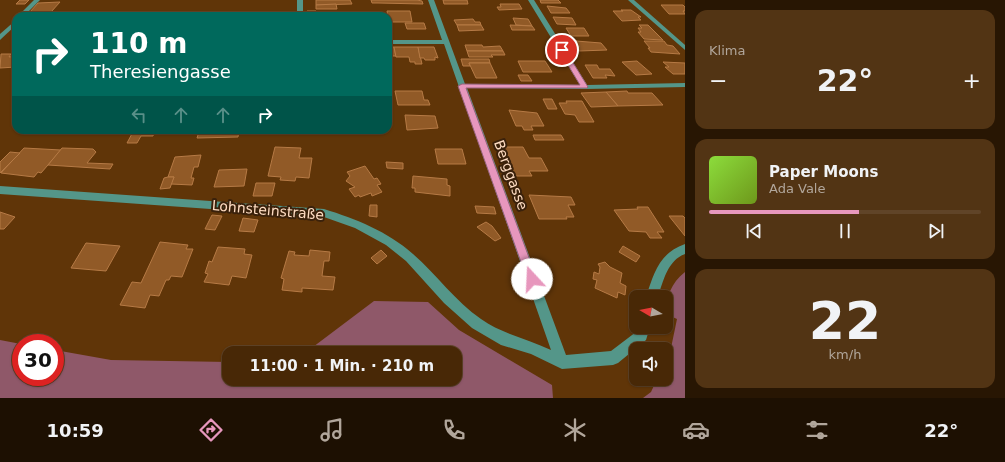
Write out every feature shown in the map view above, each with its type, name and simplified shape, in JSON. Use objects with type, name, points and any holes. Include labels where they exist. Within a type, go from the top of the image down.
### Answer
[{"type":"street","points":[[25,12],[37,0]]},
{"type":"street","points":[[300,0],[300,12]]},
{"type":"street","name":"Berggasse","points":[[431,0],[562,362]]},
{"type":"street","points":[[531,0],[585,87]]},
{"type":"street","points":[[631,0],[685,48]]},
{"type":"street","points":[[0,38],[12,26]]},
{"type":"street","points":[[392,42],[446,42]]},
{"type":"street","points":[[462,86],[585,87],[685,85]]},
{"type":"street","name":"Lohnsteinstraße","points":[[0,190],[324,213],[359,225],[390,242],[410,258],[448,299],[477,324],[506,340],[562,362],[614,358],[642,334]]},
{"type":"street","points":[[654,290],[660,272],[676,252],[685,250]]},
{"type":"shaded area","points":[[685,272],[685,398],[643,398],[651,392],[654,386],[673,386],[672,342],[677,319],[673,317],[673,290],[671,290],[680,276]]},
{"type":"shaded area","points":[[374,301],[428,302],[459,330],[552,385],[553,398],[0,398],[0,340],[12,342],[12,386],[64,386],[64,352],[111,360],[222,362],[222,386],[462,386],[462,346],[314,346]]},
{"type":"building","points":[[20,0],[29,0],[25,4],[16,4]]},
{"type":"building","points":[[316,0],[350,0],[352,4],[316,5]]},
{"type":"building","points":[[371,0],[417,0],[422,1],[423,4],[372,3]]},
{"type":"building","points":[[443,0],[467,0],[468,4],[444,4]]},
{"type":"building","points":[[540,0],[558,0],[561,3],[541,3]]},
{"type":"building","points":[[60,2],[51,12],[30,12],[38,3]]},
{"type":"building","points":[[336,4],[337,9],[316,9],[316,5]]},
{"type":"building","points":[[500,4],[519,4],[522,9],[499,10],[497,7],[501,7]]},
{"type":"building","points":[[661,5],[683,5],[685,7],[685,11],[683,11],[685,14],[669,14]]},
{"type":"building","points":[[547,6],[566,8],[570,13],[551,13]]},
{"type":"building","points":[[621,10],[631,10],[641,17],[638,17],[641,20],[622,21],[613,11],[623,11]]},
{"type":"building","points":[[410,11],[412,22],[392,22],[392,12],[387,12]]},
{"type":"building","points":[[553,17],[572,18],[576,25],[557,24]]},
{"type":"building","points":[[513,18],[528,19],[532,26],[516,25]]},
{"type":"building","points":[[473,19],[475,22],[480,22],[481,25],[457,25],[454,20]]},
{"type":"building","points":[[405,23],[424,23],[426,29],[407,29]]},
{"type":"building","points":[[457,25],[481,25],[484,30],[459,31]]},
{"type":"building","points":[[510,25],[532,26],[535,30],[512,30]]},
{"type":"building","points":[[639,25],[648,25],[663,40],[644,39],[638,32],[641,32],[638,28],[642,28]]},
{"type":"building","points":[[566,28],[584,28],[589,36],[571,36]]},
{"type":"building","points":[[560,36],[570,36],[577,41],[564,42]]},
{"type":"building","points":[[576,41],[601,43],[607,50],[579,51],[576,47],[579,47]]},
{"type":"building","points":[[644,41],[664,41],[667,45],[673,46],[680,54],[651,52],[648,48],[650,48]]},
{"type":"building","points":[[465,45],[482,45],[483,47],[500,46],[503,51],[467,51]]},
{"type":"building","points":[[392,47],[394,47],[396,56],[392,56]]},
{"type":"building","points":[[394,47],[418,47],[422,64],[410,62],[409,57],[396,57]]},
{"type":"building","points":[[418,47],[434,47],[438,58],[435,57],[435,60],[425,60],[424,58],[420,58]]},
{"type":"building","points":[[467,51],[503,51],[505,55],[491,55],[493,57],[469,57]]},
{"type":"building","points":[[1,54],[11,54],[9,57],[12,57],[12,67],[0,68]]},
{"type":"building","points":[[461,59],[489,59],[490,63],[469,63],[470,66],[463,66]]},
{"type":"building","points":[[518,61],[545,61],[552,72],[523,72]]},
{"type":"building","points":[[637,61],[652,74],[636,75],[622,62]]},
{"type":"building","points":[[663,62],[685,63],[685,74],[673,74],[665,67],[669,67]]},
{"type":"building","points":[[469,63],[490,63],[497,78],[476,78]]},
{"type":"building","points":[[585,65],[597,65],[599,69],[610,69],[615,76],[605,75],[607,78],[593,78]]},
{"type":"building","points":[[518,75],[528,75],[532,81],[521,81]]},
{"type":"building","points":[[395,91],[422,91],[424,100],[428,100],[430,105],[398,105]]},
{"type":"building","points":[[627,91],[628,93],[652,93],[663,105],[618,106],[606,92]]},
{"type":"building","points":[[606,92],[618,106],[591,107],[581,93]]},
{"type":"building","points":[[543,99],[552,99],[557,109],[548,109]]},
{"type":"building","points":[[566,101],[582,101],[594,122],[579,122],[575,115],[565,114],[559,103],[567,103]]},
{"type":"building","points":[[509,110],[537,113],[544,126],[531,126],[533,130],[524,130],[522,126],[516,126]]},
{"type":"building","points":[[405,115],[435,116],[438,128],[407,130]]},
{"type":"building","points":[[132,134],[154,134],[153,136],[141,136],[137,143],[127,143]]},
{"type":"building","points":[[198,134],[238,134],[238,137],[197,138]]},
{"type":"building","points":[[533,135],[561,135],[564,140],[535,140]]},
{"type":"building","points":[[275,147],[301,148],[299,158],[312,158],[309,178],[296,177],[295,181],[280,180],[281,177],[268,176]]},
{"type":"building","points":[[500,147],[523,147],[529,158],[541,158],[548,171],[529,171],[532,176],[512,176]]},
{"type":"building","points":[[24,148],[61,150],[41,173],[38,172],[34,177],[1,173]]},
{"type":"building","points":[[62,148],[93,149],[96,152],[87,163],[113,164],[110,169],[48,165]]},
{"type":"building","points":[[435,149],[462,149],[466,164],[438,164]]},
{"type":"building","points":[[10,152],[20,153],[0,173],[0,162]]},
{"type":"building","points":[[201,155],[198,167],[194,167],[191,178],[194,178],[192,185],[171,184],[174,177],[168,177],[175,157]]},
{"type":"building","points":[[386,162],[403,163],[403,169],[387,168]]},
{"type":"building","points":[[365,166],[374,179],[377,178],[381,184],[377,185],[382,192],[372,196],[371,193],[360,197],[359,195],[355,197],[349,189],[355,187],[346,181],[350,176],[347,172]]},
{"type":"building","points":[[247,169],[244,186],[214,187],[219,170]]},
{"type":"building","points":[[413,176],[447,179],[447,185],[450,186],[450,196],[415,192],[415,188],[412,188]]},
{"type":"building","points":[[174,177],[170,188],[160,189],[164,178]]},
{"type":"building","points":[[256,183],[275,183],[272,196],[253,196]]},
{"type":"building","points":[[529,195],[571,197],[575,205],[568,205],[574,217],[566,217],[567,219],[539,219]]},
{"type":"building","points":[[370,205],[377,205],[377,217],[369,216]]},
{"type":"building","points":[[475,206],[494,207],[496,214],[477,213]]},
{"type":"building","points":[[637,207],[648,207],[664,232],[657,232],[662,238],[650,238],[646,232],[629,231],[614,210],[638,209]]},
{"type":"building","points":[[0,212],[15,217],[4,229],[0,229]]},
{"type":"building","points":[[212,215],[222,216],[215,230],[205,229]]},
{"type":"building","points":[[669,216],[683,216],[685,218],[685,236]]},
{"type":"building","points":[[243,218],[258,220],[254,232],[239,231]]},
{"type":"building","points":[[486,222],[492,226],[501,238],[495,241],[477,227]]},
{"type":"building","points":[[160,242],[188,245],[186,249],[193,249],[182,277],[171,276],[169,280],[166,280],[159,296],[150,295],[145,308],[120,305],[132,282],[141,283]]},
{"type":"building","points":[[86,243],[120,246],[106,271],[71,268]]},
{"type":"building","points":[[623,246],[640,256],[636,262],[619,252]]},
{"type":"building","points":[[218,247],[245,249],[244,254],[252,255],[246,278],[232,276],[229,285],[204,282],[208,274],[205,273],[209,261],[212,262]]},
{"type":"building","points":[[310,250],[330,252],[329,261],[324,261],[322,276],[335,277],[333,290],[302,288],[302,292],[282,290],[284,279],[281,278],[289,251],[295,252],[294,255],[309,256]]},
{"type":"building","points":[[381,250],[387,256],[377,264],[371,258]]},
{"type":"building","points":[[605,262],[610,267],[622,273],[620,283],[626,286],[625,295],[618,292],[617,298],[595,288],[597,280],[593,279],[594,272],[599,274],[600,267],[598,264]]},
{"type":"route","points":[[532,279],[462,86],[585,87],[562,50]]}]
